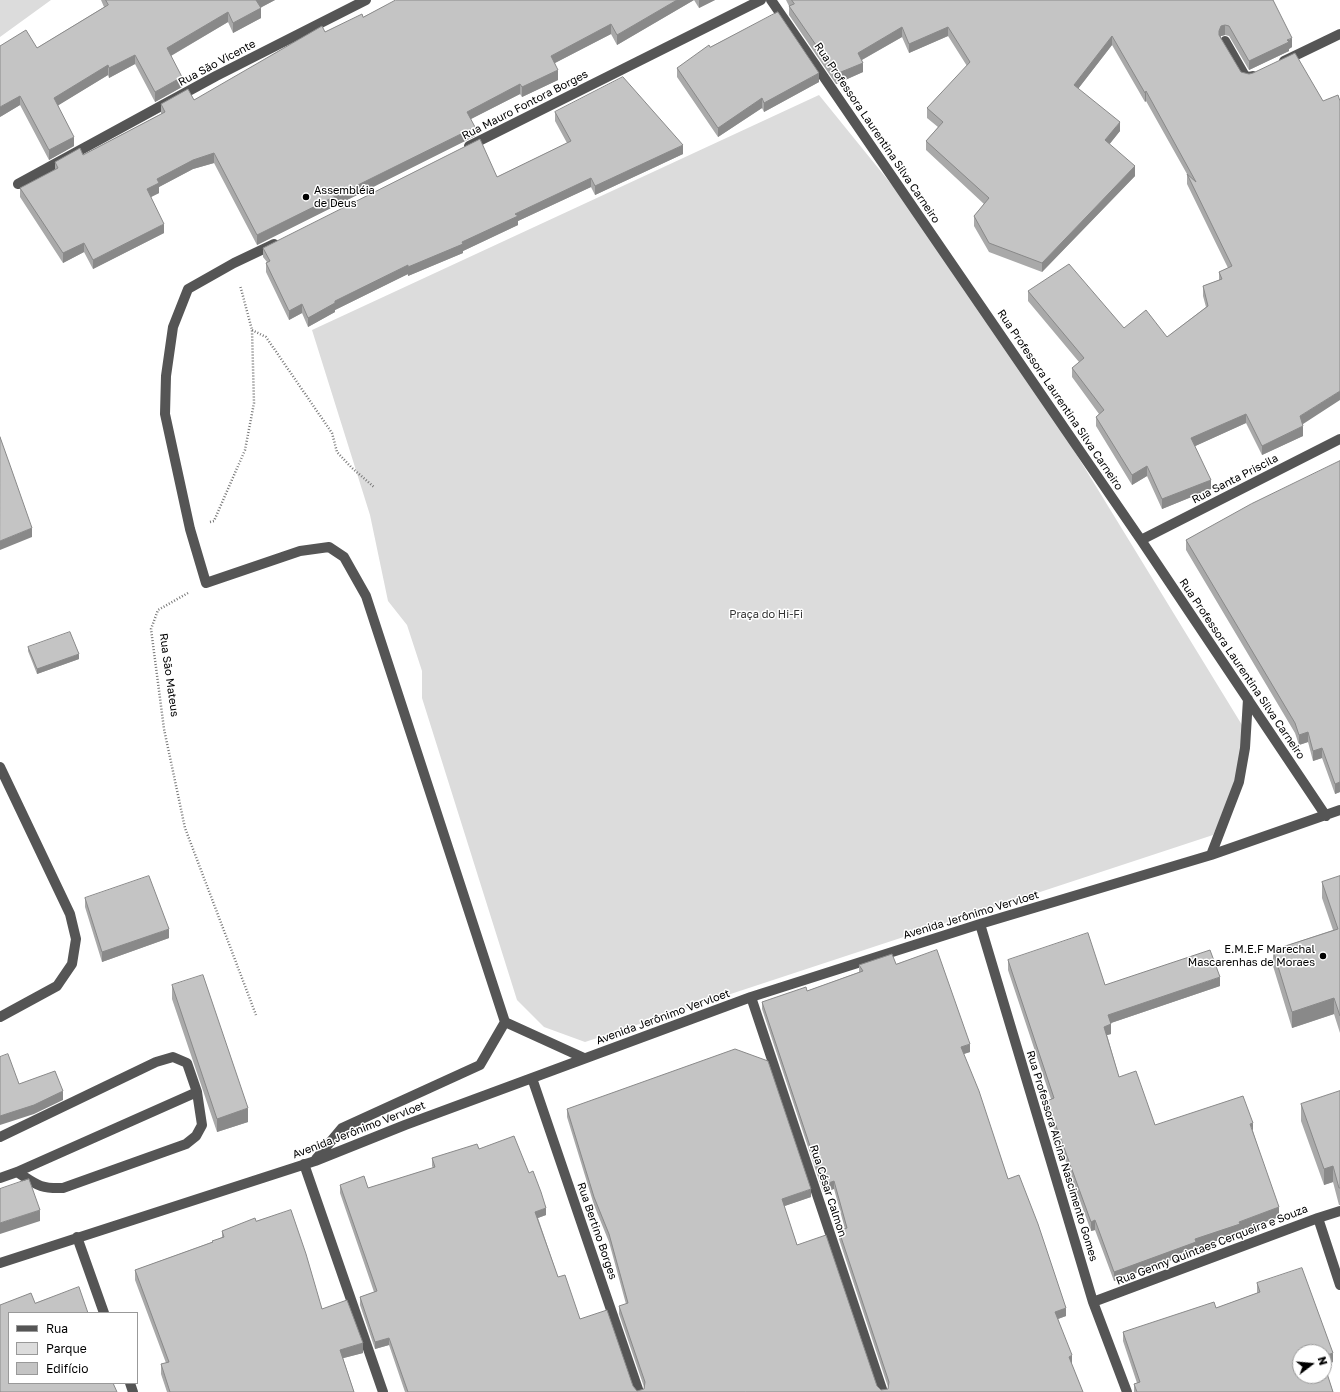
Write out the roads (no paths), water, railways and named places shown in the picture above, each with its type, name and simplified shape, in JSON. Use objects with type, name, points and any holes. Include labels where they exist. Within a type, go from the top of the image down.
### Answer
[{"type":"street","name":"Rua São Vicente","points":[[18,184],[216,76],[366,0]]},
{"type":"street","name":"Rua Mauro Fontora Borges","points":[[462,150],[761,0]]},
{"type":"street","name":"Rua Professora Laurentina Silva Carneiro","points":[[771,0],[1141,540],[1326,816]]},
{"type":"street","points":[[1278,64],[1340,34]]},
{"type":"street","points":[[1225,40],[1245,76],[1250,77],[1264,71]]},
{"type":"street","points":[[285,239],[234,263],[188,290],[173,327],[166,376],[165,414],[190,529],[206,583],[300,551],[329,547],[344,557],[366,596],[505,1022],[584,1058]]},
{"type":"street","name":"Rua Santa Priscila","points":[[1141,540],[1340,439]]},
{"type":"street","points":[[1211,855],[1239,782],[1245,748],[1248,699]]},
{"type":"street","points":[[0,767],[70,914],[76,938],[72,964],[57,986],[0,1017]]},
{"type":"street","name":"Avenida Jerônimo Vervloet","points":[[0,1263],[314,1161],[405,1125],[751,997],[980,924],[1211,855],[1340,810]]},
{"type":"street","name":"Rua Professora Alcina Nascimento Gomes","points":[[980,924],[1093,1302],[1127,1392]]},
{"type":"street","name":"Rua César Calmon","points":[[751,997],[883,1392]]},
{"type":"street","points":[[314,1161],[342,1128],[480,1065],[505,1022]]},
{"type":"street","points":[[0,1137],[156,1062],[173,1056],[186,1063],[197,1092],[202,1125],[196,1136],[186,1144],[63,1188],[50,1189],[39,1187],[17,1172]]},
{"type":"street","name":"Rua Bertino Borges","points":[[532,1078],[639,1392]]},
{"type":"street","points":[[0,1178],[17,1172],[197,1092]]},
{"type":"street","points":[[304,1164],[384,1392]]},
{"type":"street","name":"Rua Genny Quintaes Cerqueira e Souza","points":[[1093,1302],[1340,1211]]},
{"type":"street","points":[[1318,1218],[1340,1285]]},
{"type":"street","points":[[77,1237],[104,1312]]},
{"type":"place","name":"Assembléia de Deus","points":[[306,197]]},
{"type":"place","name":"E.M.E.F Marechal Mascarenhas de Moraes","points":[[1323,956]]},
{"type":"park label","name":"Praça do Hi-Fi","points":[[766,615]]}]
